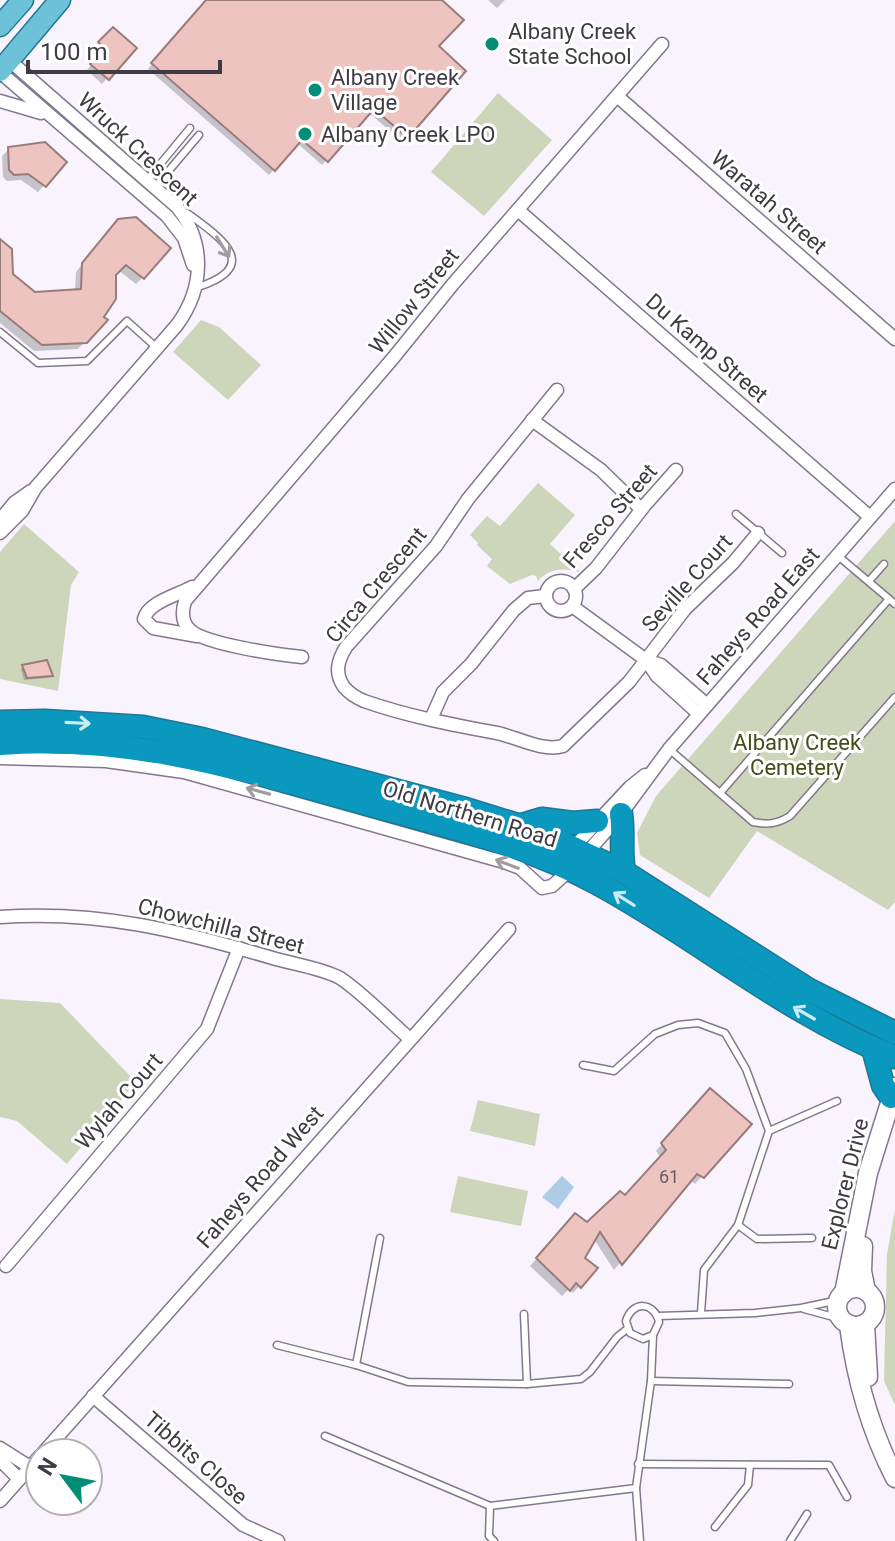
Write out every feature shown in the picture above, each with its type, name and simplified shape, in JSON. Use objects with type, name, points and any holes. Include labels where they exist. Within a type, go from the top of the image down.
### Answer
[{"type":"highway","name":"Old Northern Road","points":[[0,722],[80,722],[143,727],[187,736],[521,826],[624,872],[809,990],[895,1033]]},
{"type":"highway","name":"Old Northern Road","points":[[0,744],[69,742],[138,748],[200,759],[521,848],[618,895],[811,1018],[895,1057]]},
{"type":"highway","points":[[621,814],[624,872]]},
{"type":"highway","points":[[521,826],[542,819],[573,823],[597,821]]},
{"type":"highway","points":[[873,1048],[883,1085],[893,1092]]},
{"type":"main road","points":[[0,26],[23,0]]},
{"type":"main road","points":[[2,64],[60,0]]},
{"type":"street","name":"Willow Street","points":[[200,636],[187,627],[183,615],[185,601],[198,584],[662,44]]},
{"type":"street","name":"Wruck Crescent","points":[[0,533],[22,511],[36,487],[186,313],[200,264],[188,223],[174,204],[98,157],[52,117],[2,64]]},
{"type":"street","name":"Wruck Crescent","points":[[2,64],[108,146],[147,189],[184,238],[192,262],[195,288]]},
{"type":"street","name":"Waratah Street","points":[[617,96],[895,339]]},
{"type":"street","points":[[0,101],[52,117]]},
{"type":"street","points":[[87,148],[97,137]]},
{"type":"street","points":[[98,157],[108,146]]},
{"type":"street","name":"Du Kamp Street","points":[[518,210],[870,517]]},
{"type":"street","name":"Circa Crescent","points":[[557,390],[468,499],[436,546],[346,647],[339,659],[342,682],[357,697],[549,748],[568,743],[608,705],[646,660]]},
{"type":"street","points":[[532,420],[601,470],[641,509]]},
{"type":"street","name":"Fresco Street","points":[[574,589],[604,558],[676,470]]},
{"type":"street","name":"Wruck Crescent","points":[[0,520],[14,503],[36,487]]},
{"type":"street","name":"Faheys Road East","points":[[564,867],[621,814],[669,749],[895,489]]},
{"type":"street","name":"Seville Court","points":[[646,660],[691,602],[733,563],[758,533]]},
{"type":"street","name":"Fresco Street","points":[[557,581],[567,582],[574,589],[576,599],[564,611],[555,611],[548,605],[545,596],[548,587],[557,581]]},
{"type":"street","name":"Willow Street","points":[[198,584],[152,607],[144,616],[147,624],[153,628],[270,653],[302,657]]},
{"type":"street","name":"Fresco Street","points":[[431,719],[443,692],[471,664],[514,610],[528,598],[545,596]]},
{"type":"street","points":[[572,606],[646,660],[661,665],[703,710]]},
{"type":"street","name":"Old Northern Road","points":[[0,758],[106,761],[184,772],[514,865],[542,888],[552,886],[564,867]]},
{"type":"street","name":"Faheys Road East","points":[[580,850],[597,821],[630,787],[651,771]]},
{"type":"street","name":"Chowchilla Street","points":[[0,917],[89,916],[151,926],[339,977],[409,1038]]},
{"type":"street","name":"Faheys Road West","points":[[56,1437],[509,929]]},
{"type":"street","name":"Wylah Court","points":[[6,1266],[207,1029],[239,948]]},
{"type":"street","name":"Explorer Drive","points":[[893,1092],[862,1197],[848,1312],[864,1405],[877,1442],[895,1478]]},
{"type":"street","name":"Explorer Drive","points":[[848,1312],[872,1318],[875,1310],[873,1299],[866,1291],[862,1271],[865,1233],[895,1128]]},
{"type":"street","points":[[848,1312],[854,1289],[866,1291]]},
{"type":"street","name":"Explorer Drive","points":[[848,1312],[876,1410],[895,1457]]},
{"type":"street","name":"Tibbits Close","points":[[93,1396],[243,1525],[278,1541]]},
{"type":"street","points":[[0,1448],[24,1463]]},
{"type":"street","points":[[0,1460],[19,1479]]},
{"type":"street","name":"Faheys Road West","points":[[0,1501],[24,1474]]},
{"type":"lane","points":[[147,189],[190,128]]},
{"type":"lane","points":[[147,189],[199,135]]},
{"type":"lane","points":[[174,204],[215,234],[227,246],[230,255],[230,267],[224,277],[195,288]]},
{"type":"lane","points":[[0,332],[32,359],[43,364],[87,361],[127,321],[157,348]]},
{"type":"lane","name":"Seville Court","points":[[736,514],[782,553]]},
{"type":"lane","points":[[720,793],[892,601],[837,555]]},
{"type":"lane","points":[[869,581],[884,564]]},
{"type":"lane","points":[[669,749],[753,822],[766,825],[790,816],[895,697]]},
{"type":"lane","points":[[583,1065],[614,1071],[655,1034],[678,1025],[698,1023],[725,1033],[746,1069],[769,1131],[738,1225],[704,1270],[701,1313]]},
{"type":"lane","points":[[769,1131],[837,1101]]},
{"type":"lane","points":[[738,1225],[757,1239],[812,1238]]},
{"type":"lane","points":[[356,1365],[380,1238]]},
{"type":"lane","points":[[277,1345],[408,1382],[527,1384],[581,1379],[627,1329],[628,1314],[637,1306],[650,1307],[658,1316],[659,1325],[653,1335],[651,1381],[638,1464],[636,1488],[640,1541]]},
{"type":"lane","points":[[658,1316],[801,1308],[848,1312]]},
{"type":"lane","points":[[801,1308],[848,1312]]},
{"type":"lane","points":[[524,1314],[527,1384]]},
{"type":"lane","points":[[627,1329],[637,1338],[646,1339],[653,1335]]},
{"type":"lane","points":[[651,1381],[789,1384]]},
{"type":"lane","points":[[325,1436],[490,1506],[636,1488]]},
{"type":"lane","points":[[638,1464],[829,1465],[847,1497]]},
{"type":"lane","points":[[715,1527],[748,1485],[750,1465]]},
{"type":"lane","points":[[490,1506],[489,1536],[494,1541]]},
{"type":"lane","points":[[790,1541],[807,1514]]},
{"type":"green space","points":[[498,93],[552,140],[484,216],[431,172]]},
{"type":"green space","points":[[201,320],[219,327],[261,365],[228,400],[173,352]]},
{"type":"green space","points":[[538,483],[575,515],[550,544],[580,572],[558,570],[538,581],[532,575],[510,584],[487,566],[492,559],[470,535],[487,516],[500,526]]},
{"type":"green space","name":"Albany Creek Cemetery","points":[[895,521],[895,902],[888,910],[757,831],[709,898],[640,855],[637,833],[656,796]]},
{"type":"green space","points":[[24,524],[79,572],[71,585],[58,691],[0,679],[0,552]]},
{"type":"green space","points":[[0,999],[60,1003],[136,1082],[67,1164],[17,1121],[0,1117]]},
{"type":"green space","points":[[478,1100],[540,1114],[535,1146],[470,1131]]},
{"type":"green space","points":[[458,1176],[528,1191],[521,1226],[450,1212]]},
{"type":"green space","points":[[895,1209],[895,1405],[884,1381],[887,1254]]},
{"type":"water","points":[[562,1176],[574,1187],[558,1209],[542,1197]]},
{"type":"building","name":"Albany Creek Village","points":[[206,0],[442,0],[464,20],[439,46],[466,71],[408,138],[374,109],[328,162],[302,140],[275,171],[151,63]]},
{"type":"building","points":[[113,27],[137,48],[109,80],[90,64],[104,48],[98,42]]},
{"type":"building","points":[[45,142],[67,162],[46,187],[28,174],[14,175],[9,170],[8,147]]},
{"type":"building","points":[[136,217],[171,248],[144,279],[126,265],[116,275],[116,299],[104,317],[108,320],[87,343],[42,345],[0,311],[0,239],[12,249],[13,274],[35,292],[81,289],[82,263],[118,219]]},
{"type":"building","points":[[47,660],[53,676],[27,678],[22,665]]},
{"type":"building","points":[[710,1088],[752,1124],[704,1178],[697,1174],[622,1265],[600,1232],[585,1258],[598,1268],[581,1288],[576,1283],[570,1291],[536,1258],[575,1213],[587,1222],[620,1191],[625,1195],[666,1150],[661,1143]]},
{"type":"place","name":"Albany Creek State School","points":[[492,44]]},
{"type":"place","name":"Albany Creek Village","points":[[315,90]]},
{"type":"place","name":"Albany Creek LPO","points":[[305,134]]}]
